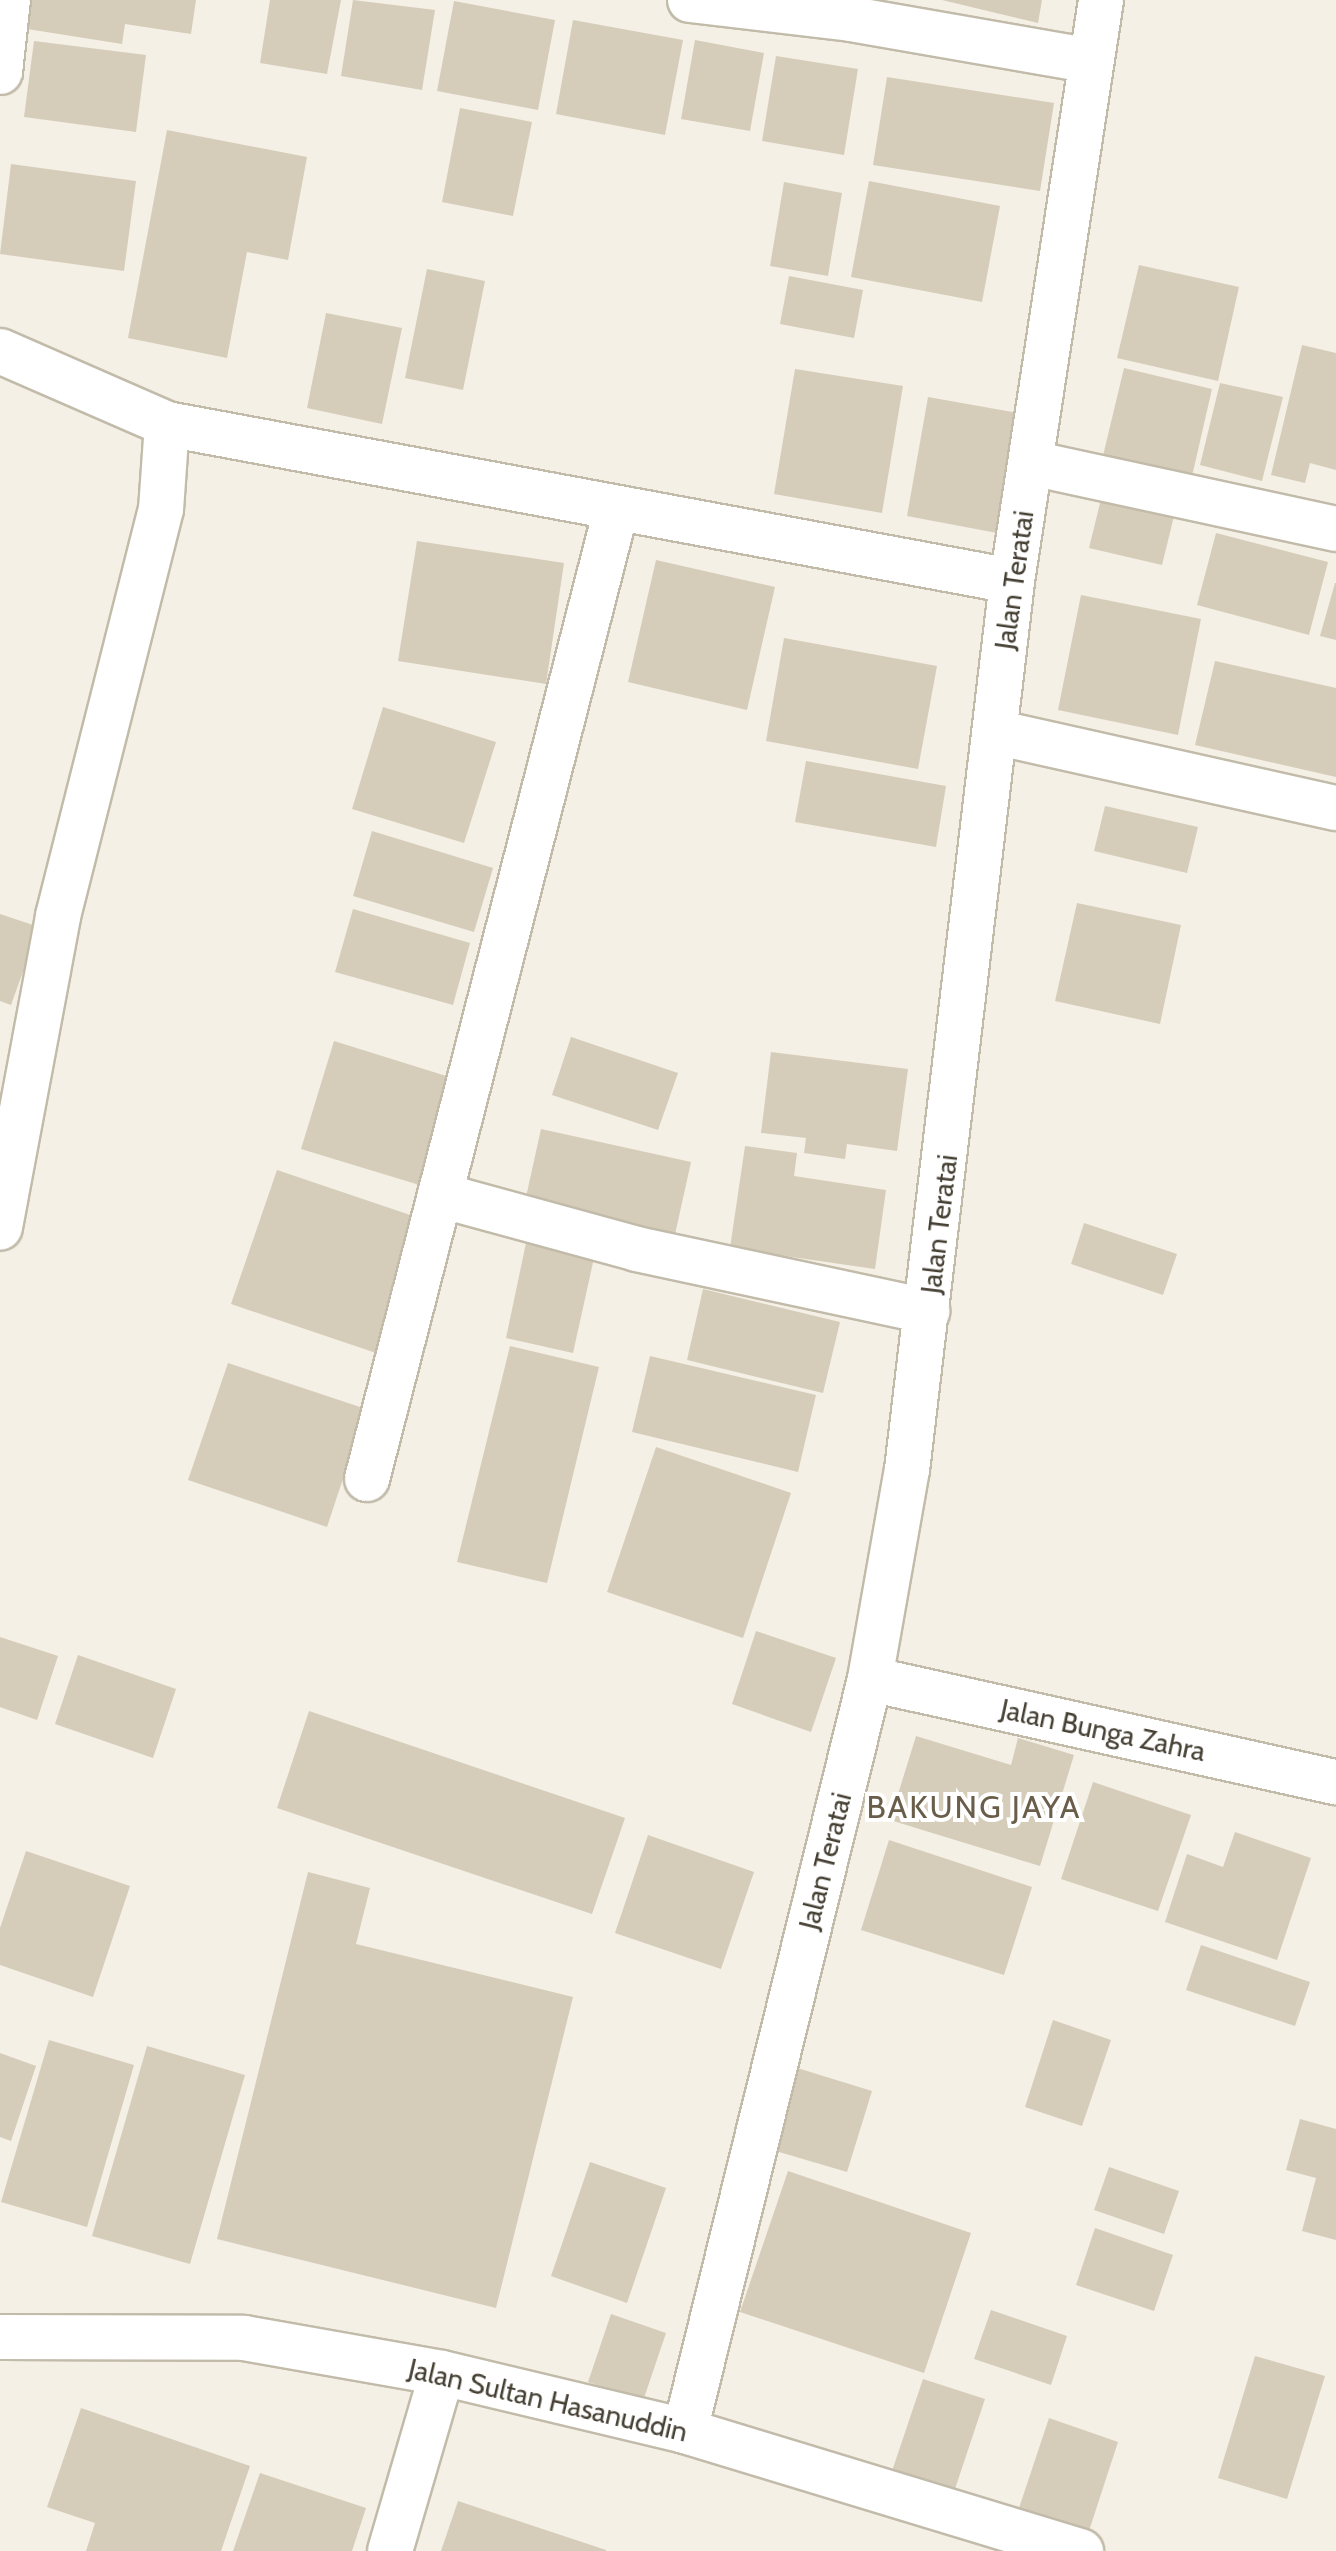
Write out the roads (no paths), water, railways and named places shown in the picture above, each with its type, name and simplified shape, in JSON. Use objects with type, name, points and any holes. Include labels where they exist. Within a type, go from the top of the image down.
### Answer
[{"type":"street","points":[[0,72],[8,0]]},
{"type":"street","points":[[690,0],[851,19],[1091,61]]},
{"type":"street","name":"Jalan Teratai","points":[[685,2431],[870,1679],[927,1311],[1012,581],[1101,0]]},
{"type":"street","points":[[0,351],[167,424],[616,510],[1012,581]]},
{"type":"street","points":[[0,1228],[58,917],[161,509],[167,424]]},
{"type":"street","points":[[1031,463],[1336,529]]},
{"type":"street","points":[[367,1479],[616,510]]},
{"type":"street","points":[[995,732],[1336,808]]},
{"type":"street","points":[[440,1195],[637,1249],[927,1311]]},
{"type":"street","name":"Jalan Bunga Zahra","points":[[870,1679],[1336,1782]]},
{"type":"street","name":"Jalan Sultan Hasanuddin","points":[[0,2337],[244,2338],[442,2373],[685,2431],[1081,2551]]},
{"type":"street","points":[[390,2551],[442,2373]]},
{"type":"district","name":"BAKUNG JAYA","points":[[974,1807]]}]
